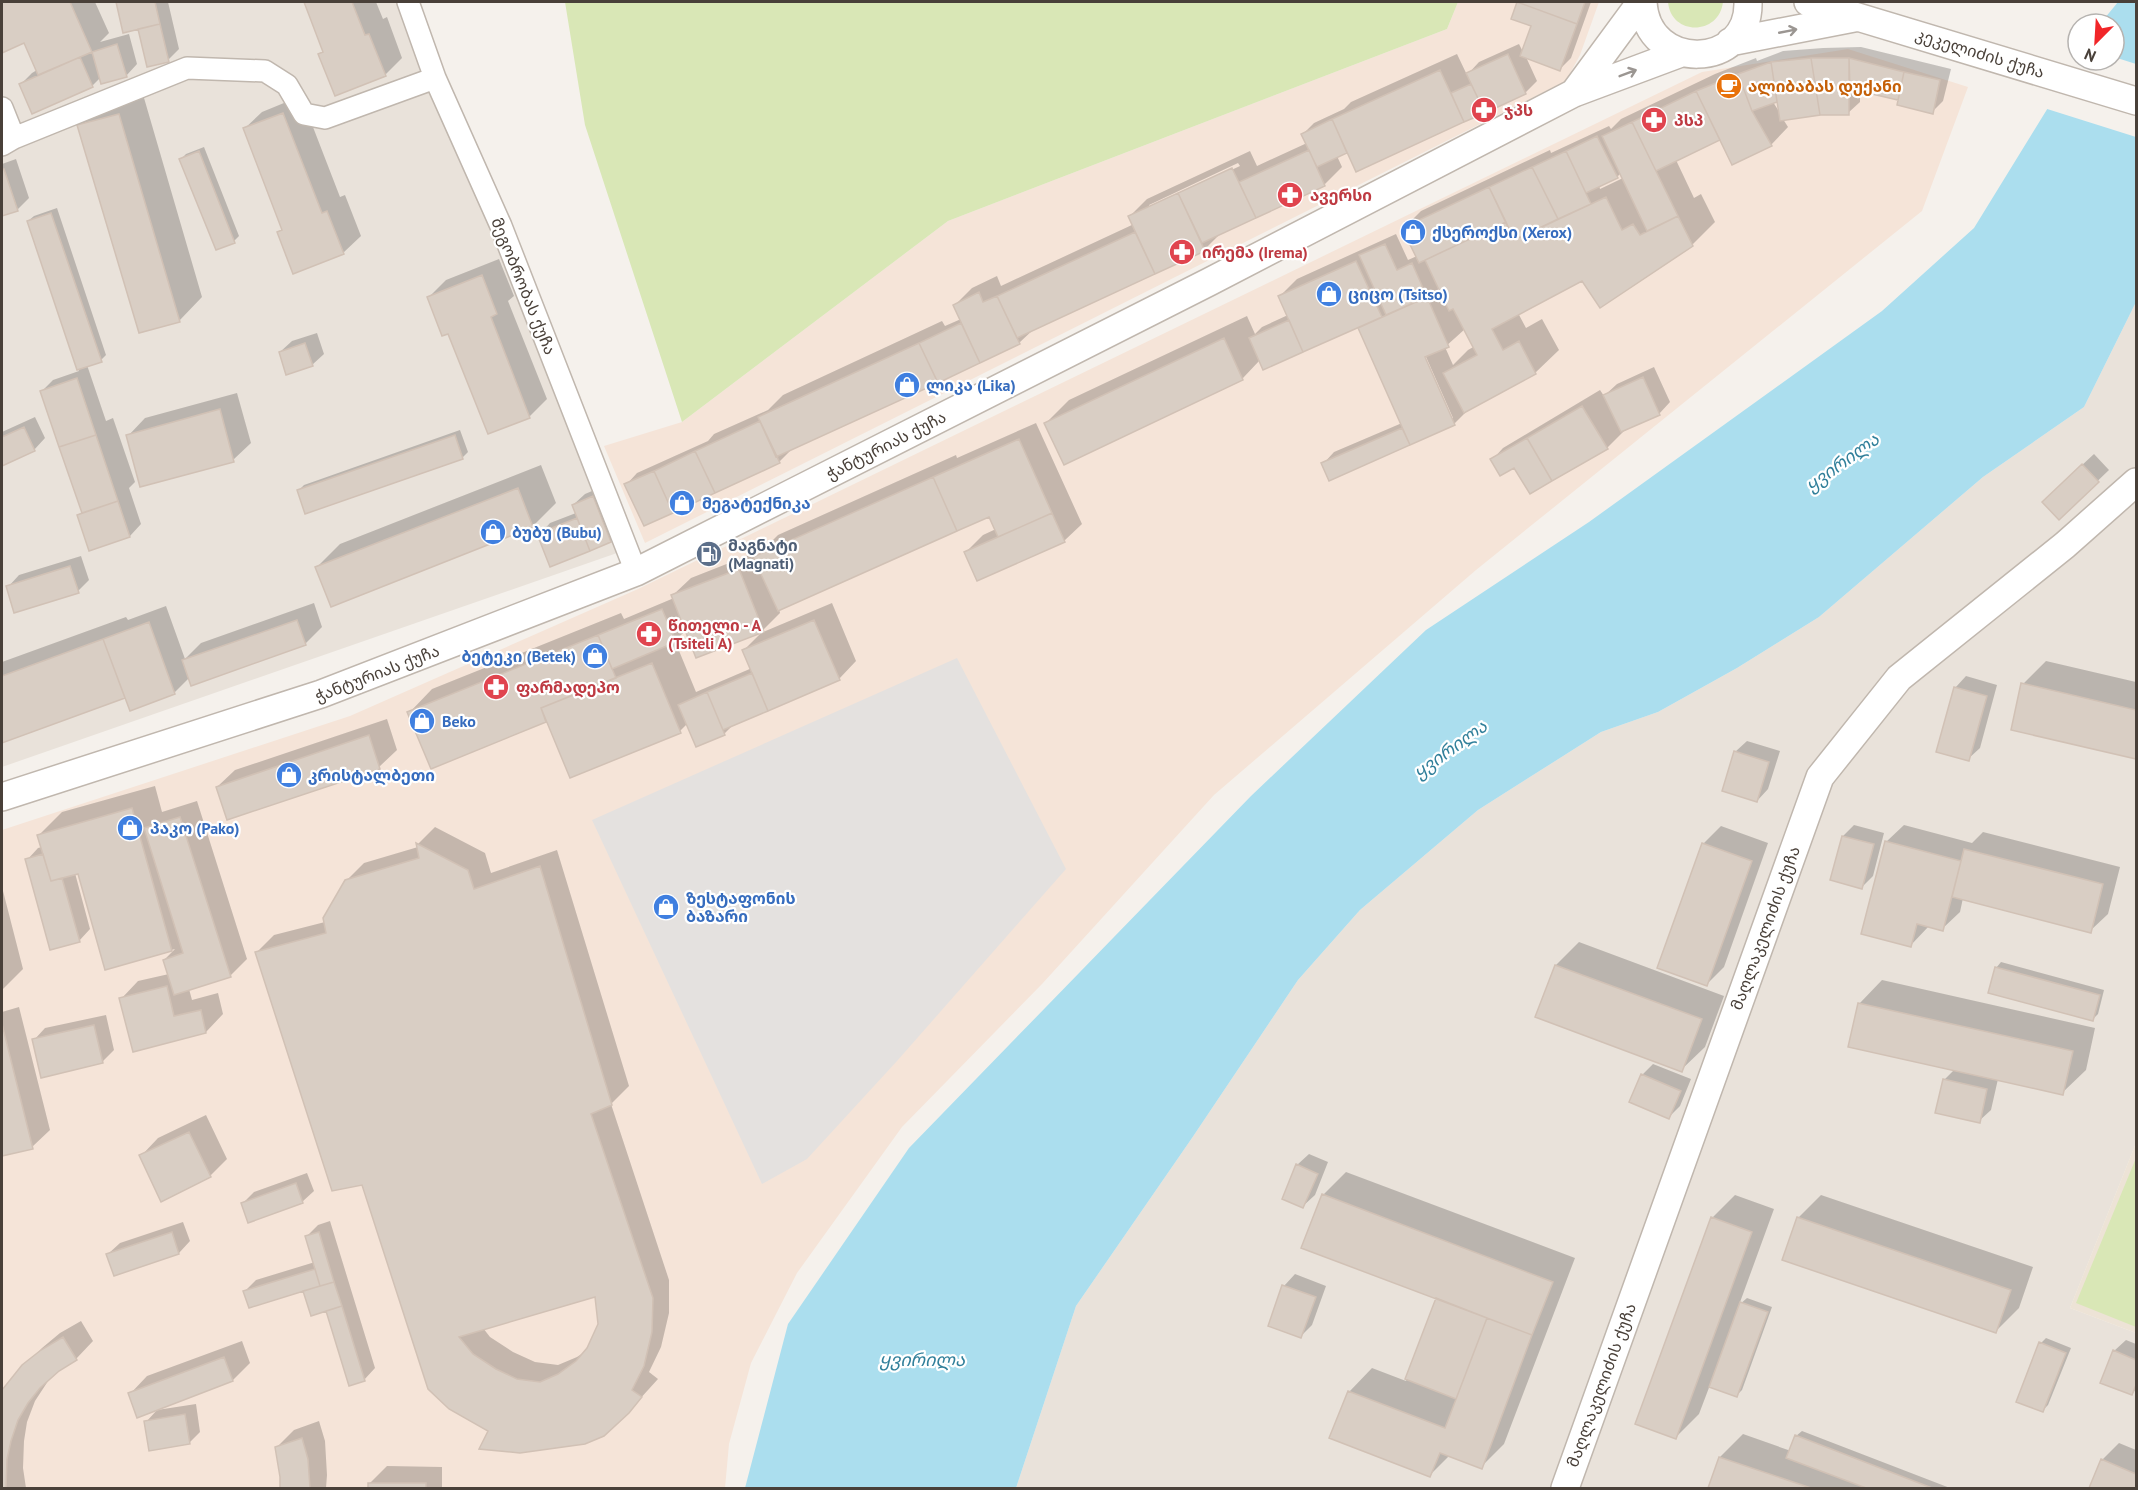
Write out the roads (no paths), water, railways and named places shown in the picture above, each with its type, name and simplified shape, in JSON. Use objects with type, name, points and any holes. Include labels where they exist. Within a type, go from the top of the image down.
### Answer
[{"type":"street","name":"მეგობრობას ქუჩა","points":[[408,2],[435,78],[501,226],[636,572]]},
{"type":"street","points":[[1642,2],[1646,20],[1657,38],[1668,47],[1681,53]]},
{"type":"street","name":"ჭანტურიას ქუჩა","points":[[1574,93],[1642,2]]},
{"type":"street","points":[[1730,42],[1746,21],[1748,2]]},
{"type":"street","name":"კეკელიძის ქუჩა","points":[[1808,2],[1924,35],[2136,101]]},
{"type":"street","name":"კეკელიძის ქუჩა","points":[[1681,53],[1707,54],[1730,42],[1858,17]]},
{"type":"street","name":"ჭანტურიას ქუჩა","points":[[2,797],[321,694],[636,572],[1209,282],[1574,93],[1681,53]]},
{"type":"street","points":[[2,108],[8,142],[187,68],[265,71],[287,85],[304,114],[325,118],[435,78]]},
{"type":"street","name":"მაღლაკელიძის ქუჩა","points":[[1564,1488],[1820,777],[1899,678],[2065,545],[2136,482]]},
{"type":"water","name":"ყვირილა","points":[[2118,2],[2136,2],[2136,302],[2084,407],[1983,477],[1819,617],[1737,668],[1658,712],[1601,732],[1478,810],[1360,910],[1298,980],[1076,1306],[1016,1488],[745,1488],[788,1324],[909,1148],[1251,796],[1426,630],[1589,522],[1882,311],[1974,228],[2070,72],[2126,72],[2126,12],[2110,12]]},
{"type":"place","name":"ალიბაბას დუქანი","points":[[1729,86]]},
{"type":"place","name":"ჯპს","points":[[1484,110]]},
{"type":"place","name":"პსპ","points":[[1654,120]]},
{"type":"place","name":"ავერსი","points":[[1290,195]]},
{"type":"place","name":"ქსეროქსი (Xerox)","points":[[1413,232]]},
{"type":"place","name":"ირემა (Irema)","points":[[1182,252]]},
{"type":"place","name":"ციცო (Tsitso)","points":[[1329,294]]},
{"type":"place","name":"ლიკა (Lika)","points":[[907,385]]},
{"type":"place","name":"მეგატექნიკა","points":[[682,503]]},
{"type":"place","name":"ბუბუ (Bubu)","points":[[493,532]]},
{"type":"place","name":"მაგნატი (Magnati)","points":[[709,554]]},
{"type":"place","name":"წითელი - A (Tsiteli A)","points":[[649,634]]},
{"type":"place","name":"ბეტეკი (Betek)","points":[[595,656]]},
{"type":"place","name":"ფარმადეპო","points":[[496,687]]},
{"type":"place","name":"Beko","points":[[422,721]]},
{"type":"place","name":"კრისტალბეთი","points":[[289,775]]},
{"type":"place","name":"პაკო (Pako)","points":[[130,828]]},
{"type":"place","name":"ზესტაფონის ბაზარი","points":[[666,907]]}]
